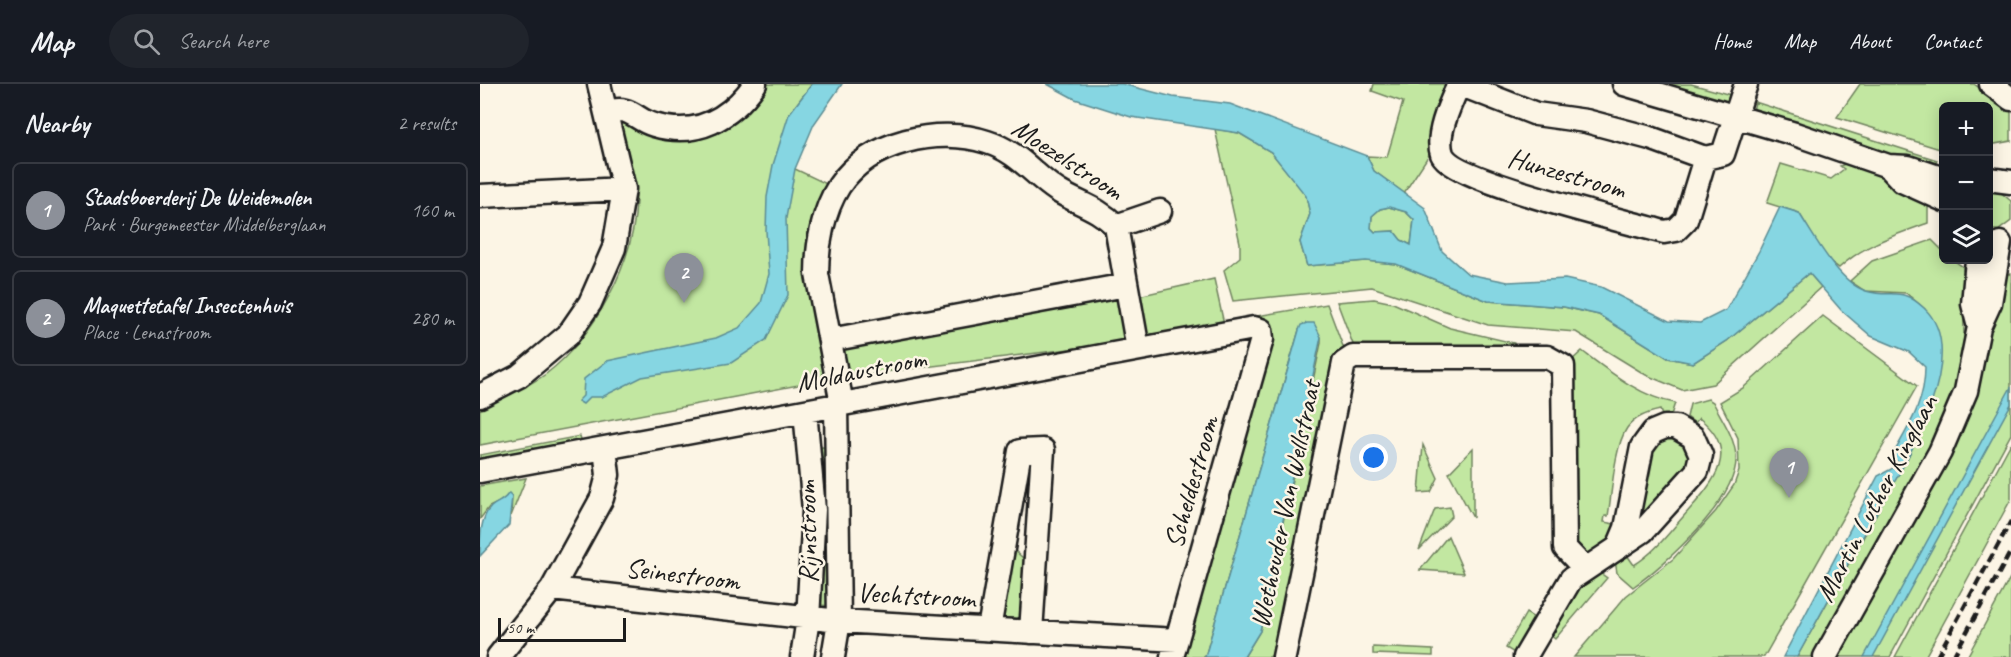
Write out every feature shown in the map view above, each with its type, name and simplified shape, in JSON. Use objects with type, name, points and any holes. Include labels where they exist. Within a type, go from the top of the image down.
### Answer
[{"type":"street","points":[[480,396],[519,376],[568,335],[590,303],[614,248],[624,189],[599,84]]},
{"type":"street","points":[[607,112],[627,110],[653,125],[677,128],[702,126],[721,119],[740,105],[755,84]]},
{"type":"street","name":"Hunzestroom","points":[[1459,84],[1536,114],[1597,124],[1650,138],[1705,158],[1686,220],[1676,230],[1664,232],[1561,202],[1520,194],[1463,171],[1448,163],[1443,156],[1441,138],[1459,84]]},
{"type":"street","points":[[1624,84],[1735,116],[1888,166],[1908,167],[1939,177]]},
{"type":"street","points":[[1705,158],[1724,154],[1746,84]]},
{"type":"street","points":[[1991,84],[2011,99]]},
{"type":"street","name":"Moezelstroom","points":[[839,405],[830,340],[817,274],[817,259],[824,223],[840,185],[868,160],[895,144],[932,135],[968,137],[988,142],[1018,156],[1058,190],[1087,204],[1116,226],[1138,349]]},
{"type":"street","points":[[1888,166],[1902,181],[1939,198]]},
{"type":"street","points":[[480,196],[624,189]]},
{"type":"street","name":"Moezelstroom","points":[[1116,226],[1160,211]]},
{"type":"street","name":"Martin Luther Kinglaan","points":[[1826,657],[1940,452],[1965,391],[1979,327],[1990,303],[2000,242]]},
{"type":"street","name":"Martin Luther Kinglaan","points":[[1977,264],[1973,304],[1979,327]]},
{"type":"street","points":[[830,340],[1126,285]]},
{"type":"street","name":"Moldaustroom","points":[[480,471],[1254,328]]},
{"type":"street","name":"Scheldestroom","points":[[1175,648],[1262,339],[1261,330],[1254,328]]},
{"type":"street","name":"Wethouder Van Wellstraat","points":[[1284,657],[1344,363],[1353,357],[1547,357],[1563,366],[1565,548],[1584,569]]},
{"type":"street","name":"Rijnstroom","points":[[833,657],[839,621],[839,405]]},
{"type":"street","points":[[802,657],[808,619],[814,510],[805,411]]},
{"type":"street","points":[[1525,657],[1571,579],[1643,531],[1697,471],[1701,454],[1698,445],[1686,431],[1665,428],[1646,439],[1642,447],[1626,528],[1618,547]]},
{"type":"street","points":[[498,657],[552,589],[602,498],[608,475],[605,448]]},
{"type":"street","name":"Vechtstroom","points":[[989,629],[1020,451],[1042,450],[1032,632]]},
{"type":"street","points":[[1006,534],[1037,558]]},
{"type":"street","name":"Seinestroom","points":[[552,589],[839,621]]},
{"type":"street","name":"Vechtstroom","points":[[839,621],[1032,632],[1175,648]]},
{"type":"green space","points":[[766,84],[812,84],[789,114],[795,169],[829,185],[807,234],[807,266],[825,380],[480,445],[480,405],[530,384],[564,358],[596,319],[620,272],[634,224],[636,200],[634,180],[623,137],[622,119],[674,136]]},
{"type":"green space","points":[[1374,84],[1444,84],[1443,103],[1431,152],[1404,193],[1374,171],[1367,156],[1387,157],[1403,102],[1372,91]]},
{"type":"green space","points":[[1661,84],[1691,84],[1731,95],[1729,103]]},
{"type":"green space","points":[[1860,84],[1974,84],[2011,112],[2011,141],[1993,144],[1993,102],[1939,102],[1939,149],[1837,117]]},
{"type":"green space","points":[[1755,102],[1937,160],[1933,169],[1753,111]]},
{"type":"green space","points":[[1215,129],[1239,133],[1271,152],[1306,195],[1310,214],[1300,242],[1307,266],[1366,261],[1396,264],[1488,301],[1564,307],[1599,315],[1668,358],[1693,363],[1727,341],[1809,273],[1821,287],[1713,384],[1682,390],[1646,375],[1576,332],[1488,325],[1372,287],[1233,301],[1224,270],[1240,257],[1240,243]]},
{"type":"green space","points":[[1852,161],[1928,203],[1928,223],[1870,246],[1839,268],[1826,258],[1799,213],[1767,203],[1781,164],[1831,179],[1844,169],[1840,166]]},
{"type":"green space","points":[[1993,192],[2000,192],[2011,201],[2011,221],[1999,230],[1993,230]]},
{"type":"green space","points":[[1389,207],[1406,212],[1414,220],[1411,245],[1401,240],[1394,231],[1375,232],[1371,228],[1372,216],[1380,209]]},
{"type":"green space","points":[[1932,240],[1939,247],[1939,264],[1959,264],[1963,267],[1964,338],[1957,387],[1935,439],[1815,657],[1797,657],[1909,455],[1928,411],[1925,309],[1906,293],[1865,291],[1850,281],[1872,261]]},
{"type":"green space","points":[[2011,273],[2011,434],[1890,657],[1836,657],[1987,326],[2005,275]]},
{"type":"green space","points":[[1214,279],[1224,324],[1148,341],[1138,296]]},
{"type":"green space","points":[[1117,295],[1126,342],[845,377],[841,351],[845,346]]},
{"type":"green space","points":[[1374,299],[1393,303],[1450,328],[1514,343],[1514,349],[1354,347],[1337,302]]},
{"type":"green space","points":[[1327,304],[1344,349],[1337,356],[1274,652],[1270,657],[1244,657],[1260,631],[1321,343],[1321,337],[1299,330],[1205,657],[1180,657],[1272,337],[1240,319]]},
{"type":"green space","points":[[1823,316],[1917,386],[1764,657],[1574,657],[1626,596],[1673,559],[1716,511],[1734,485],[1739,471],[1738,438],[1720,402],[1743,388]]},
{"type":"green space","points":[[1582,351],[1638,389],[1675,403],[1670,418],[1664,421],[1660,410],[1642,416],[1627,428],[1619,447],[1608,516],[1605,516],[1604,522],[1619,525],[1612,540],[1590,555],[1581,554],[1572,545],[1571,361]]},
{"type":"green space","points":[[1708,399],[1713,402],[1733,441],[1736,456],[1734,473],[1726,491],[1698,529],[1663,563],[1633,587],[1617,573],[1615,560],[1627,555],[1634,565],[1648,555],[1703,493],[1718,469],[1721,457],[1719,444],[1712,431],[1699,418],[1695,423],[1687,417],[1690,404]]},
{"type":"green space","points":[[580,436],[582,443],[480,462],[480,455]]},
{"type":"green space","points":[[1664,436],[1687,442],[1691,466],[1637,525],[1647,453]]},
{"type":"green space","points":[[2011,443],[2011,499],[2004,512],[1925,657],[1895,657]]},
{"type":"green space","points":[[1423,445],[1438,478],[1431,492],[1419,493]]},
{"type":"green space","points":[[831,446],[832,606],[819,605],[815,448]]},
{"type":"green space","points":[[1473,448],[1473,518],[1449,473]]},
{"type":"green space","points":[[526,478],[511,516],[512,496],[489,507],[480,519],[480,486]]},
{"type":"green space","points":[[1450,507],[1452,516],[1419,550],[1435,509]]},
{"type":"green space","points":[[1448,536],[1464,573],[1420,570]]},
{"type":"green space","points":[[1008,545],[1030,564],[1026,619],[995,617]]},
{"type":"green space","points":[[1596,570],[1607,578],[1555,639],[1547,632],[1569,593]]},
{"type":"green space","points":[[2010,578],[2011,657],[1967,657]]},
{"type":"green space","points":[[1526,613],[1536,619],[1516,654],[1506,648]]},
{"type":"green space","points":[[1373,647],[1433,650],[1433,656],[1373,654]]},
{"type":"water","points":[[812,84],[842,84],[814,124],[795,169],[786,218],[788,295],[766,340],[731,363],[642,377],[602,397],[590,397],[583,404],[578,401],[583,396],[584,379],[607,361],[716,338],[739,328],[761,303],[769,274],[766,231],[767,197],[773,165],[789,114]]},
{"type":"water","points":[[1047,84],[1122,84],[1173,97],[1230,104],[1367,156],[1374,171],[1425,208],[1442,251],[1468,274],[1508,282],[1565,279],[1601,287],[1669,321],[1700,323],[1726,310],[1759,251],[1780,207],[1799,213],[1828,258],[1846,279],[1856,286],[1876,293],[1902,295],[1915,301],[1924,308],[1938,330],[1941,358],[1936,389],[1924,422],[1893,485],[1797,657],[1783,657],[1878,476],[1897,466],[1898,462],[1891,458],[1919,404],[1925,367],[1909,352],[1871,336],[1841,310],[1809,273],[1727,341],[1693,363],[1668,358],[1599,315],[1564,307],[1488,301],[1396,264],[1366,261],[1307,266],[1300,242],[1310,214],[1306,196],[1271,152],[1239,133],[1131,117],[1075,99]],"holes":[[[1389,207],[1406,212],[1414,220],[1411,245],[1401,240],[1394,231],[1375,232],[1371,228],[1372,216],[1380,209]]]},
{"type":"water","points":[[1314,323],[1321,337],[1260,631],[1244,657],[1205,657],[1299,330],[1301,325]]},
{"type":"water","points":[[2011,387],[2011,404],[1873,657],[1864,657]]},
{"type":"water","points":[[509,493],[512,496],[509,525],[480,556],[481,535],[487,512]]},
{"type":"railway","points":[[1937,657],[2011,521]]},
{"type":"railway","points":[[1953,657],[2011,551]]},
{"type":"place","name":"Maquettetafel Insectenhuis","points":[[684,303]]},
{"type":"place","name":"Stadsboerderij De Weidemolen","points":[[1789,498]]}]
